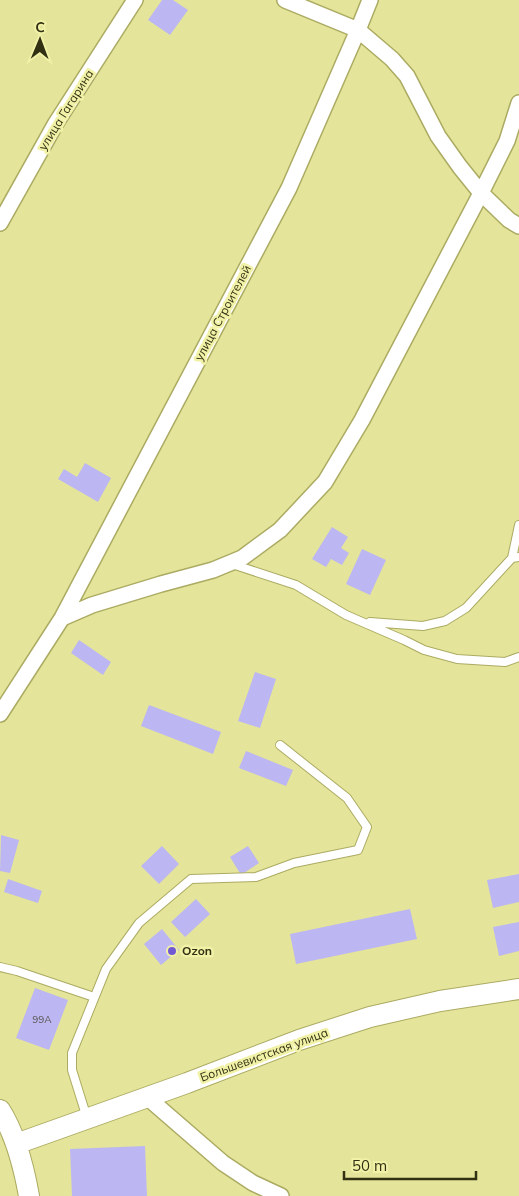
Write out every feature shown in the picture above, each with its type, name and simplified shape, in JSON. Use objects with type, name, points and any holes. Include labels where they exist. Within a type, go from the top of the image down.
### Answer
[{"type":"street","name":"улица Гагарина","points":[[0,223],[56,123],[135,0]]},
{"type":"street","points":[[285,0],[358,30],[392,59],[407,76],[438,136],[460,167],[481,193],[509,220],[519,226]]},
{"type":"street","name":"улица Строителей","points":[[0,714],[62,618],[289,188],[370,0]]},
{"type":"street","points":[[62,618],[92,605],[213,570],[242,558],[280,530],[325,482],[362,420],[481,193],[507,141],[519,103]]},
{"type":"street","name":"Большевистская улица","points":[[16,1144],[148,1098],[298,1040],[370,1017],[440,1001],[519,989]]},
{"type":"street","points":[[148,1098],[223,1163],[253,1183],[281,1196]]},
{"type":"street","points":[[0,1110],[16,1144],[29,1196]]},
{"type":"lane","points":[[363,622],[423,626],[445,620],[466,608],[515,557],[519,525]]},
{"type":"lane","points":[[230,563],[296,584],[346,615],[424,650],[457,659],[505,662],[519,657]]},
{"type":"lane","points":[[88,1118],[72,1070],[72,1052],[106,969],[139,923],[191,879],[256,877],[294,863],[358,850],[367,827],[347,798],[280,746]]},
{"type":"lane","points":[[0,967],[18,971],[94,997]]},
{"type":"building","points":[[162,0],[173,0],[188,10],[170,35],[148,20]]},
{"type":"building","points":[[85,463],[111,478],[98,502],[58,479],[64,469],[77,477]]},
{"type":"building","points":[[332,527],[348,537],[341,548],[349,553],[342,565],[331,559],[326,567],[312,559]]},
{"type":"building","points":[[362,549],[386,560],[370,595],[346,584]]},
{"type":"building","points":[[79,640],[111,662],[103,675],[71,653]]},
{"type":"building","points":[[255,672],[276,679],[260,728],[238,721]]},
{"type":"building","points":[[149,705],[221,732],[213,754],[141,726]]},
{"type":"building","points":[[246,751],[293,770],[286,786],[239,768]]},
{"type":"building","points":[[1,835],[19,840],[10,873],[0,871]]},
{"type":"building","points":[[162,846],[179,864],[159,884],[141,866]]},
{"type":"building","points":[[248,846],[259,863],[241,875],[230,857]]},
{"type":"building","points":[[519,874],[519,902],[493,908],[487,880]]},
{"type":"building","points":[[8,879],[42,891],[38,903],[4,892]]},
{"type":"building","points":[[196,899],[210,914],[185,937],[171,922]]},
{"type":"building","points":[[410,909],[417,939],[296,964],[290,934]]},
{"type":"building","points":[[519,922],[519,951],[499,956],[493,927]]},
{"type":"building","points":[[162,929],[179,950],[161,965],[144,944]]},
{"type":"building","points":[[35,988],[68,1000],[49,1050],[16,1038]]},
{"type":"building","points":[[145,1146],[147,1196],[72,1196],[70,1149]]},
{"type":"place","name":"Ozon","points":[[172,951]]}]
